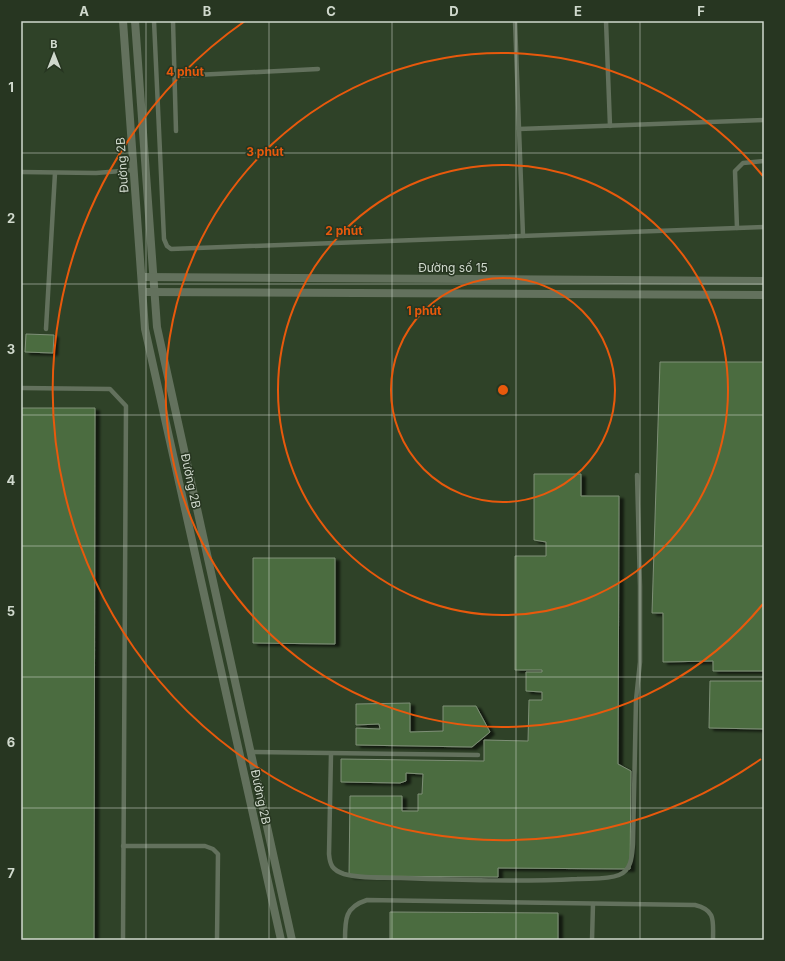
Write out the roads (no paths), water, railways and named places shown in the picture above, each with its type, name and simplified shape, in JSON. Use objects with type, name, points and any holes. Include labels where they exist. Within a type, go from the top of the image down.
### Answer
[{"type":"street","name":"Đường 2B","points":[[123,21],[146,330],[281,940]]},
{"type":"street","name":"Đường 2B","points":[[135,21],[158,328],[292,940]]},
{"type":"street","name":"Đường số 15","points":[[142,277],[764,281]]},
{"type":"street","points":[[143,292],[764,295]]},
{"type":"lane","points":[[154,21],[164,239],[169,248],[764,227]]},
{"type":"lane","points":[[173,21],[176,131]]},
{"type":"lane","points":[[515,21],[523,236]]},
{"type":"lane","points":[[606,21],[610,126]]},
{"type":"lane","points":[[175,76],[318,69]]},
{"type":"lane","points":[[519,129],[764,120]]},
{"type":"lane","points":[[737,228],[735,171],[742,163],[764,161]]},
{"type":"lane","points":[[21,172],[96,173],[134,170]]},
{"type":"lane","points":[[46,329],[56,173]]},
{"type":"lane","points":[[21,388],[110,389],[126,406],[122,940]]},
{"type":"lane","points":[[331,754],[330,865],[334,869],[344,874],[358,876],[435,879],[556,880],[604,878],[619,875],[626,870],[631,861],[633,844],[636,700],[640,662],[640,586],[637,476]]},
{"type":"lane","points":[[251,752],[478,755]]},
{"type":"lane","points":[[123,846],[205,846],[213,849],[218,854],[217,940]]},
{"type":"lane","points":[[345,940],[347,915],[358,903],[367,900],[695,905],[704,907],[711,913],[713,919],[713,940]]},
{"type":"lane","points":[[592,940],[593,904]]}]
